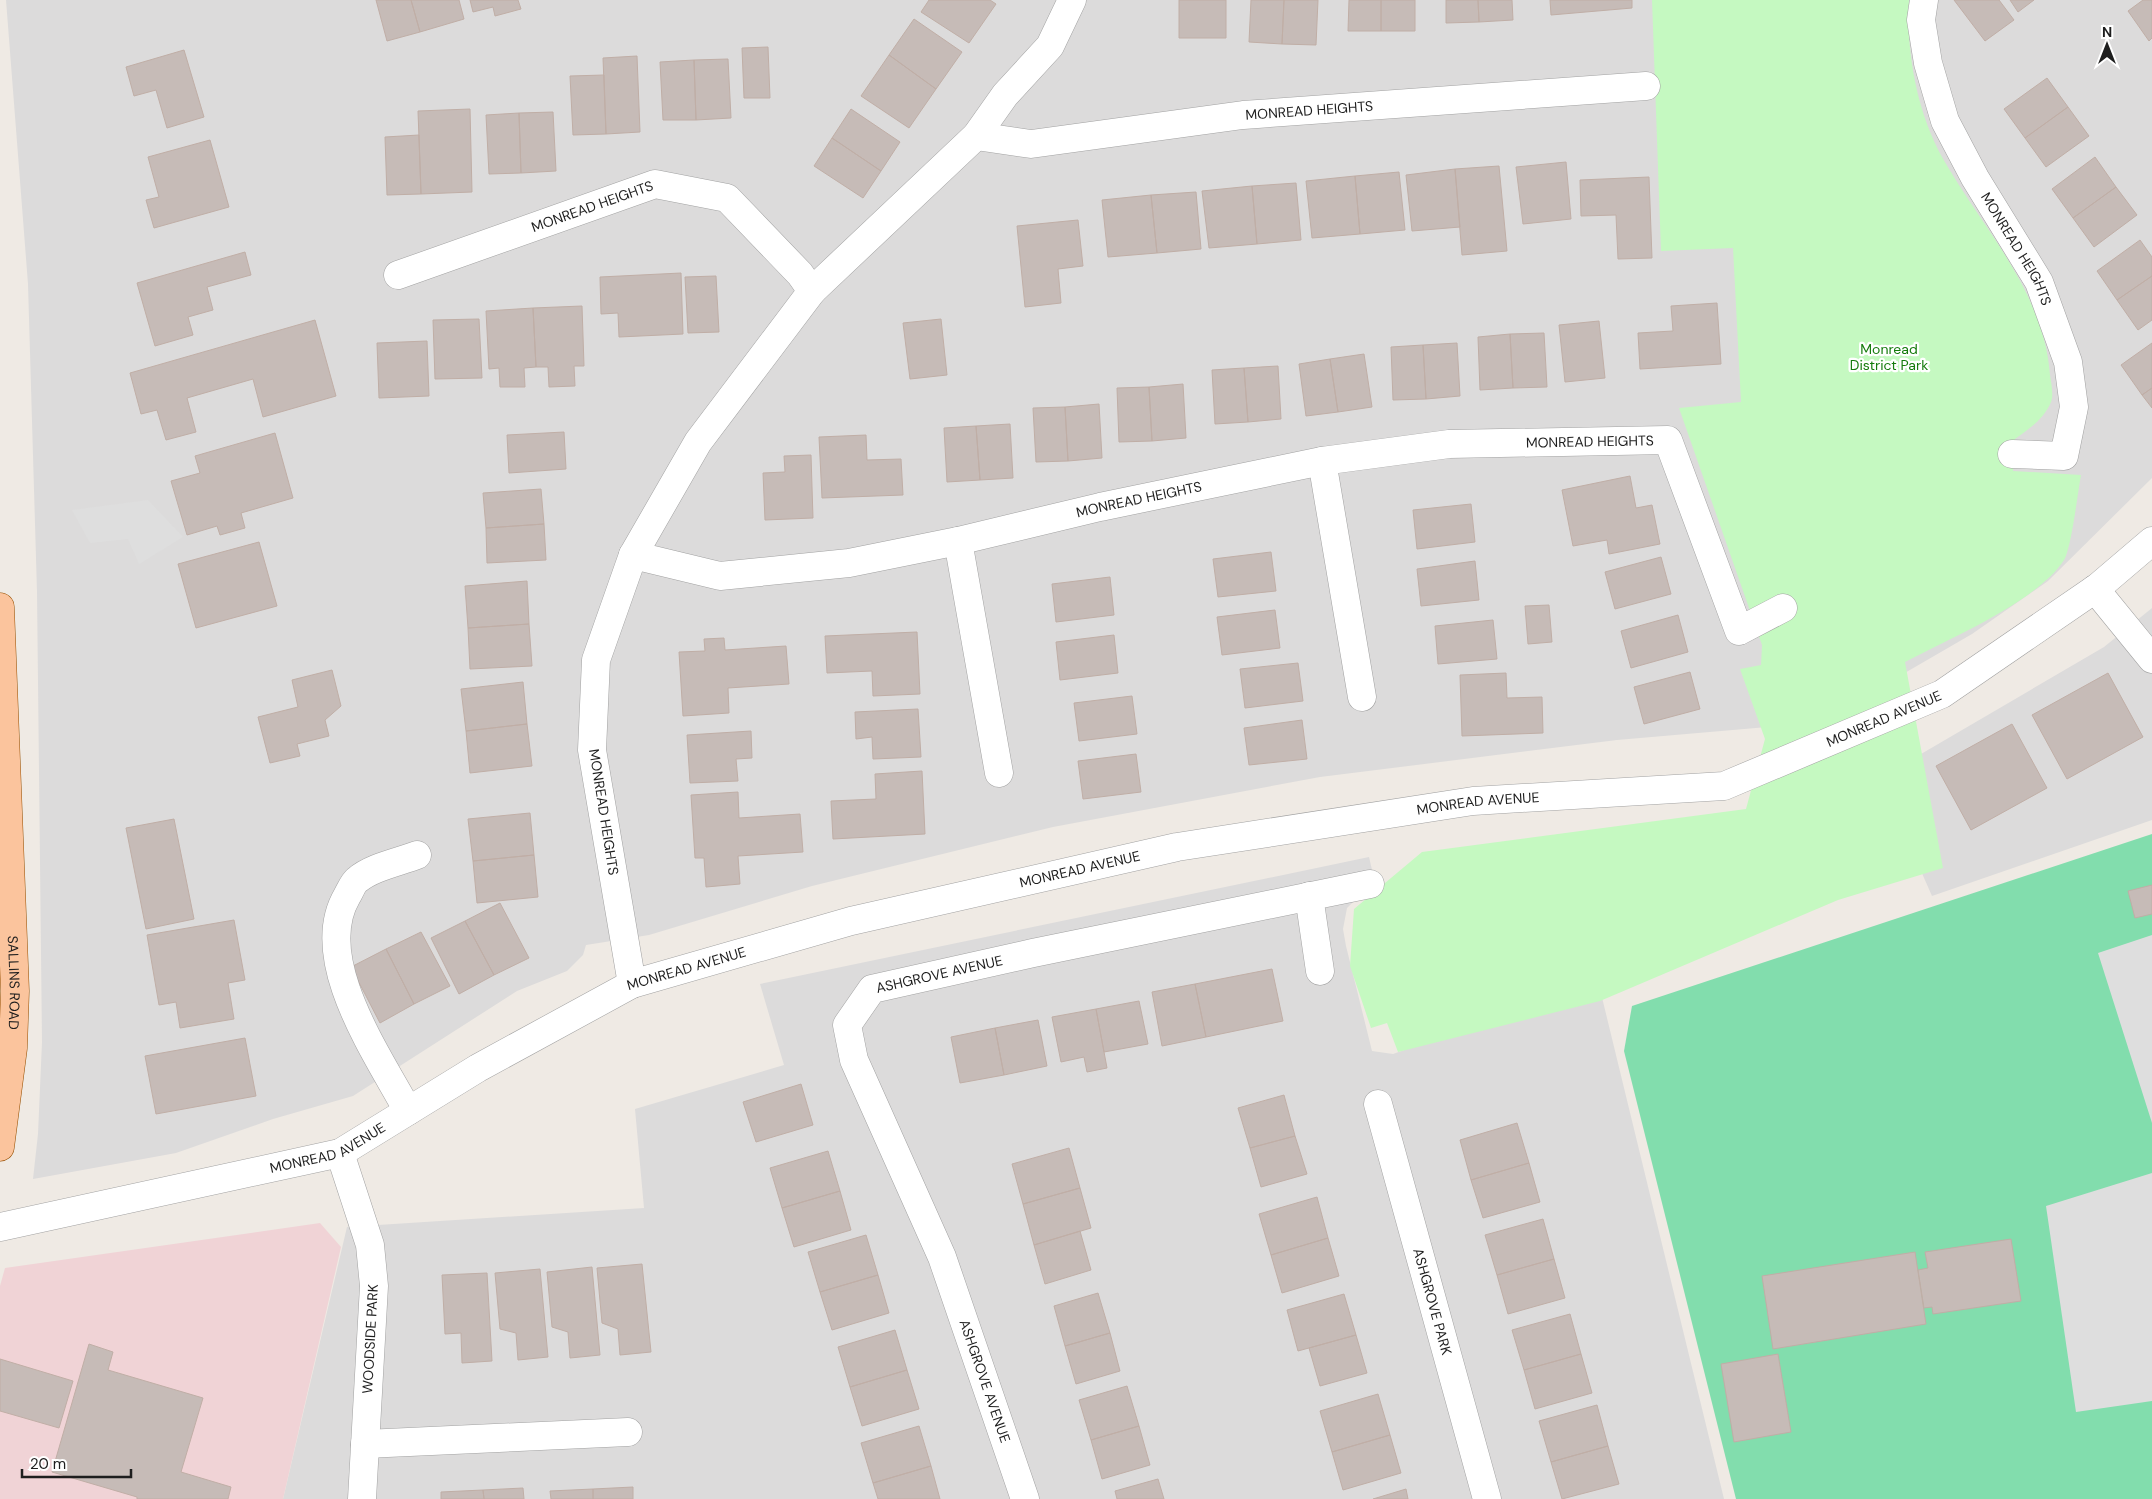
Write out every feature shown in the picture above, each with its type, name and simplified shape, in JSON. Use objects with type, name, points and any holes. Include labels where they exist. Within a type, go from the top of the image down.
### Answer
[{"type":"main road","name":"SALLINS ROAD","points":[[0,607],[16,990],[13,1048],[0,1147]]},
{"type":"street","name":"MONREAD HEIGHTS","points":[[632,984],[592,750],[596,660],[633,555],[698,442],[812,291],[976,136],[1005,95],[1050,46],[1072,0]]},
{"type":"street","name":"MONREAD HEIGHTS","points":[[1924,0],[1921,20],[1928,63],[1945,121],[1975,178],[2039,282],[2068,362],[2074,407],[2064,456],[2012,454]]},
{"type":"street","name":"MONREAD HEIGHTS","points":[[976,136],[1030,144],[1243,115],[1646,86]]},
{"type":"street","name":"MONREAD HEIGHTS","points":[[398,275],[655,184],[727,198],[800,274],[812,291]]},
{"type":"street","name":"MONREAD HEIGHTS","points":[[633,555],[720,576],[849,563],[958,541],[1100,507],[1322,461],[1449,444],[1668,440],[1739,631],[1783,608]]},
{"type":"street","points":[[1322,461],[1362,697]]},
{"type":"street","points":[[958,541],[999,773]]},
{"type":"street","name":"MONREAD AVENUE","points":[[0,1227],[340,1153],[478,1068],[632,984],[851,921],[1177,847],[1473,801],[1724,786],[1942,694],[2096,589],[2152,541]]},
{"type":"street","points":[[2096,589],[2152,659]]},
{"type":"street","points":[[408,1111],[354,1009],[336,957],[336,932],[338,910],[356,880],[417,855]]},
{"type":"street","name":"ASHGROVE AVENUE","points":[[1025,1499],[942,1257],[854,1060],[847,1024],[872,989],[1033,953],[1370,884]]},
{"type":"street","points":[[1309,896],[1320,971]]},
{"type":"street","name":"ASHGROVE PARK","points":[[1378,1104],[1487,1499]]},
{"type":"street","name":"WOODSIDE PARK","points":[[340,1153],[370,1245],[374,1286],[362,1499]]},
{"type":"street","points":[[365,1444],[628,1432]]},
{"type":"shaded area","points":[[6,0],[2152,0],[2152,478],[2048,581],[1972,634],[1903,674],[1779,726],[1617,740],[1320,777],[1053,827],[812,886],[649,935],[586,945],[583,955],[567,971],[517,991],[353,1096],[273,1119],[176,1153],[33,1179],[38,1134],[42,1042],[37,592],[28,284]]},
{"type":"shaded area","points":[[148,500],[183,537],[139,564],[128,539],[90,543],[72,510]]},
{"type":"shaded area","points":[[2152,608],[2152,820],[1932,896],[1880,778],[2104,647]]},
{"type":"shaded area","points":[[1369,857],[1376,887],[1360,895],[1347,908],[1343,929],[1372,1051],[1393,1054],[1598,981],[1724,1499],[283,1499],[347,1227],[644,1208],[635,1109],[784,1065],[760,984]]},
{"type":"shaded area","points":[[2152,935],[2152,1123],[2098,953]]},
{"type":"shaded area","points":[[2152,1173],[2152,1401],[2076,1412],[2046,1206]]},
{"type":"shaded area","points":[[320,1223],[341,1247],[283,1499],[0,1499],[0,1286],[5,1268]]},
{"type":"green space","name":"Monread District Park","points":[[1652,0],[1909,0],[1909,40],[1915,81],[1933,139],[1942,157],[2009,261],[2024,288],[2036,315],[2045,344],[2052,399],[2040,419],[2015,439],[2013,471],[2081,475],[2067,554],[2052,575],[2014,604],[1991,618],[1905,662],[1943,868],[1838,900],[1600,1001],[1398,1052],[1387,1023],[1371,1028],[1350,966],[1354,909],[1422,852],[1746,809],[1765,739],[1740,669],[1761,665],[1762,645],[1679,408],[1741,402],[1733,248],[1661,251]]},
{"type":"green space","points":[[2152,834],[2152,1499],[1736,1499],[1624,1051],[1632,1006]]},
{"type":"building","points":[[376,0],[411,0],[420,32],[387,41]]},
{"type":"building","points":[[411,0],[459,0],[464,19],[420,32]]},
{"type":"building","points":[[470,0],[518,0],[521,9],[495,16],[493,7],[473,12]]},
{"type":"building","points":[[929,0],[990,0],[996,4],[969,43],[921,12]]},
{"type":"building","points":[[1179,0],[1226,0],[1226,38],[1179,38]]},
{"type":"building","points":[[1251,0],[1284,0],[1282,44],[1249,42]]},
{"type":"building","points":[[1284,0],[1318,0],[1316,45],[1282,44]]},
{"type":"building","points":[[1349,0],[1381,0],[1381,31],[1348,31]]},
{"type":"building","points":[[1381,0],[1415,0],[1415,31],[1381,31]]},
{"type":"building","points":[[1446,0],[1478,0],[1479,22],[1446,23]]},
{"type":"building","points":[[1478,0],[1512,0],[1513,20],[1479,22]]},
{"type":"building","points":[[1550,0],[1632,0],[1632,8],[1551,15]]},
{"type":"building","points":[[1954,0],[1999,0],[2014,20],[1985,41]]},
{"type":"building","points":[[2010,0],[2034,0],[2018,12]]},
{"type":"building","points":[[2143,0],[2152,0],[2152,38],[2149,41],[2128,11]]},
{"type":"building","points":[[914,19],[962,52],[936,89],[889,55]]},
{"type":"building","points":[[768,47],[770,98],[744,98],[742,48]]},
{"type":"building","points":[[184,50],[204,117],[167,128],[156,90],[134,96],[126,67]]},
{"type":"building","points":[[889,55],[936,89],[909,128],[861,96]]},
{"type":"building","points":[[637,56],[640,132],[606,134],[603,58]]},
{"type":"building","points":[[728,59],[731,118],[696,120],[694,60]]},
{"type":"building","points":[[694,60],[696,120],[663,120],[660,62]]},
{"type":"building","points":[[604,75],[606,134],[573,135],[570,76]]},
{"type":"building","points":[[2047,78],[2068,107],[2025,138],[2004,109]]},
{"type":"building","points":[[2068,107],[2089,136],[2046,167],[2025,138]]},
{"type":"building","points":[[470,109],[472,192],[421,194],[418,111]]},
{"type":"building","points":[[851,109],[900,142],[881,171],[832,138]]},
{"type":"building","points":[[553,112],[556,171],[521,173],[519,113]]},
{"type":"building","points":[[519,113],[521,173],[489,174],[486,115]]},
{"type":"building","points":[[419,135],[421,194],[387,195],[385,137]]},
{"type":"building","points":[[832,138],[881,171],[863,198],[814,166]]},
{"type":"building","points":[[210,140],[229,207],[154,228],[146,200],[159,197],[148,157]]},
{"type":"building","points":[[2095,157],[2116,187],[2073,218],[2052,189]]},
{"type":"building","points":[[1566,162],[1571,219],[1523,224],[1516,167]]},
{"type":"building","points":[[1499,166],[1507,251],[1462,255],[1455,169]]},
{"type":"building","points":[[1455,169],[1460,227],[1412,231],[1406,175]]},
{"type":"building","points":[[1399,172],[1405,230],[1360,234],[1355,176]]},
{"type":"building","points":[[1355,176],[1360,234],[1312,238],[1306,181]]},
{"type":"building","points":[[1649,177],[1652,258],[1618,259],[1616,215],[1581,216],[1580,180]]},
{"type":"building","points":[[1296,183],[1301,240],[1257,244],[1252,186]]},
{"type":"building","points":[[1252,186],[1257,244],[1209,248],[1202,191]]},
{"type":"building","points":[[2116,187],[2137,215],[2094,247],[2073,218]]},
{"type":"building","points":[[1196,192],[1201,249],[1157,253],[1151,195]]},
{"type":"building","points":[[1151,195],[1157,253],[1108,257],[1102,200]]},
{"type":"building","points":[[1078,220],[1083,266],[1058,269],[1061,303],[1025,307],[1017,226]]},
{"type":"building","points":[[2140,240],[2152,257],[2152,276],[2117,300],[2097,271]]},
{"type":"building","points":[[245,252],[251,275],[207,287],[213,310],[188,317],[193,335],[155,346],[137,283]]},
{"type":"building","points":[[681,273],[683,334],[619,337],[618,313],[601,314],[600,277]]},
{"type":"building","points":[[716,276],[719,332],[688,333],[685,277]]},
{"type":"building","points":[[2152,276],[2152,320],[2138,330],[2117,300]]},
{"type":"building","points":[[1717,303],[1721,364],[1640,369],[1638,333],[1673,331],[1671,306]]},
{"type":"building","points":[[582,306],[584,366],[574,366],[575,386],[549,387],[548,367],[536,367],[533,308]]},
{"type":"building","points":[[533,308],[536,367],[524,368],[525,387],[500,387],[499,368],[489,369],[486,311]]},
{"type":"building","points":[[479,319],[482,378],[435,379],[433,320]]},
{"type":"building","points":[[941,319],[947,375],[910,379],[903,323]]},
{"type":"building","points":[[315,320],[336,396],[263,417],[253,379],[187,398],[196,432],[166,440],[157,410],[141,414],[130,373]]},
{"type":"building","points":[[1599,321],[1605,378],[1565,382],[1559,325]]},
{"type":"building","points":[[1544,333],[1547,387],[1513,388],[1510,334]]},
{"type":"building","points":[[1510,334],[1513,388],[1480,390],[1478,337]]},
{"type":"building","points":[[427,341],[429,396],[379,398],[377,343]]},
{"type":"building","points":[[1457,343],[1460,396],[1426,399],[1423,345]]},
{"type":"building","points":[[2152,343],[2152,388],[2142,395],[2121,365]]},
{"type":"building","points":[[1423,345],[1426,399],[1393,400],[1391,347]]},
{"type":"building","points":[[1364,354],[1372,407],[1338,412],[1330,359]]},
{"type":"building","points":[[1330,359],[1338,412],[1306,416],[1299,364]]},
{"type":"building","points":[[1278,366],[1281,419],[1248,422],[1244,368]]},
{"type":"building","points":[[1244,368],[1248,422],[1215,424],[1212,370]]},
{"type":"building","points":[[1183,384],[1186,438],[1152,441],[1149,387]]},
{"type":"building","points":[[1149,387],[1152,441],[1119,442],[1117,388]]},
{"type":"building","points":[[2152,388],[2152,408],[2142,395]]},
{"type":"building","points":[[1099,404],[1102,458],[1068,461],[1065,407]]},
{"type":"building","points":[[1065,407],[1068,461],[1036,462],[1033,408]]},
{"type":"building","points":[[1010,424],[1013,478],[980,480],[976,426]]},
{"type":"building","points":[[976,426],[980,480],[947,482],[944,428]]},
{"type":"building","points":[[564,432],[566,469],[509,473],[507,435]]},
{"type":"building","points":[[275,433],[293,498],[241,513],[245,528],[220,535],[217,526],[187,535],[171,481],[200,473],[195,456]]},
{"type":"building","points":[[866,435],[867,460],[901,459],[903,495],[822,498],[819,437]]},
{"type":"building","points":[[811,455],[813,518],[765,520],[763,473],[785,472],[784,456]]},
{"type":"building","points":[[1630,476],[1636,508],[1652,505],[1660,544],[1609,554],[1607,540],[1573,546],[1562,490]]},
{"type":"building","points":[[541,489],[544,524],[486,528],[483,493]]},
{"type":"building","points":[[1471,504],[1475,542],[1417,549],[1413,510]]},
{"type":"building","points":[[544,524],[546,560],[487,563],[486,528]]},
{"type":"building","points":[[259,542],[277,606],[196,628],[178,564]]},
{"type":"building","points":[[1271,552],[1276,591],[1218,597],[1213,559]]},
{"type":"building","points":[[1661,557],[1671,594],[1615,609],[1605,572]]},
{"type":"building","points":[[1475,561],[1479,600],[1421,606],[1417,569]]},
{"type":"building","points":[[1110,577],[1114,615],[1056,622],[1052,584]]},
{"type":"building","points":[[527,581],[529,624],[468,628],[465,586]]},
{"type":"building","points":[[1549,605],[1552,642],[1528,644],[1525,606]]},
{"type":"building","points":[[1275,610],[1280,648],[1222,655],[1217,617]]},
{"type":"building","points":[[1678,615],[1688,652],[1631,668],[1621,631]]},
{"type":"building","points":[[1493,620],[1497,659],[1438,664],[1435,626]]},
{"type":"building","points":[[529,624],[532,666],[470,669],[468,628]]},
{"type":"building","points":[[917,632],[920,694],[873,696],[872,671],[827,673],[825,636]]},
{"type":"building","points":[[1114,635],[1118,673],[1060,680],[1056,642]]},
{"type":"building","points":[[724,638],[725,650],[786,646],[789,684],[728,688],[729,713],[683,716],[679,652],[705,651],[704,639]]},
{"type":"building","points":[[1298,663],[1303,701],[1245,708],[1240,669]]},
{"type":"building","points":[[332,670],[341,706],[325,720],[329,736],[297,744],[300,756],[270,763],[258,717],[298,707],[292,680]]},
{"type":"building","points":[[1690,672],[1700,709],[1644,724],[1634,687]]},
{"type":"building","points":[[1506,673],[1507,698],[1542,697],[1543,733],[1462,736],[1460,675]]},
{"type":"building","points":[[2108,673],[2143,737],[2067,779],[2032,715]]},
{"type":"building","points":[[523,682],[527,724],[466,731],[461,689]]},
{"type":"building","points":[[1132,696],[1137,734],[1079,741],[1074,703]]},
{"type":"building","points":[[918,709],[921,757],[873,759],[872,737],[856,739],[855,712]]},
{"type":"building","points":[[1302,720],[1307,759],[1249,765],[1244,728]]},
{"type":"building","points":[[527,724],[532,766],[470,773],[466,731]]},
{"type":"building","points":[[2012,724],[2047,788],[1971,830],[1936,766]]},
{"type":"building","points":[[751,731],[752,758],[736,759],[738,781],[690,783],[687,735]]},
{"type":"building","points":[[1136,754],[1141,792],[1083,799],[1078,761]]},
{"type":"building","points":[[922,771],[925,834],[833,839],[831,801],[876,799],[875,774]]},
{"type":"building","points":[[738,792],[739,818],[800,814],[803,852],[738,856],[740,884],[706,887],[704,858],[695,858],[691,795]]},
{"type":"building","points":[[530,813],[534,855],[473,861],[468,819]]},
{"type":"building","points":[[174,819],[194,919],[146,929],[126,828]]},
{"type":"building","points":[[534,855],[538,897],[477,903],[473,861]]},
{"type":"building","points":[[2152,885],[2152,914],[2135,918],[2128,891]]},
{"type":"building","points":[[500,903],[529,958],[494,975],[465,921]]},
{"type":"building","points":[[234,920],[245,980],[228,983],[234,1019],[180,1028],[176,1002],[159,1005],[147,935]]},
{"type":"building","points":[[465,921],[494,975],[459,994],[431,938]]},
{"type":"building","points":[[421,932],[450,986],[414,1004],[386,949]]},
{"type":"building","points":[[386,949],[414,1004],[380,1023],[351,967]]},
{"type":"building","points":[[1272,969],[1283,1021],[1206,1037],[1195,984]]},
{"type":"building","points":[[1195,984],[1206,1037],[1162,1046],[1152,992]]},
{"type":"building","points":[[1139,1001],[1148,1044],[1104,1052],[1096,1009]]},
{"type":"building","points":[[1096,1009],[1107,1068],[1087,1072],[1084,1057],[1061,1062],[1052,1017]]},
{"type":"building","points":[[1038,1020],[1047,1066],[1004,1075],[995,1028]]},
{"type":"building","points":[[995,1028],[1004,1075],[960,1083],[951,1037]]},
{"type":"building","points":[[245,1038],[256,1096],[156,1114],[145,1056]]},
{"type":"building","points":[[801,1084],[813,1125],[756,1142],[743,1102]]},
{"type":"building","points":[[1284,1095],[1295,1136],[1250,1148],[1238,1108]]},
{"type":"building","points":[[1517,1123],[1529,1163],[1471,1180],[1460,1140]]},
{"type":"building","points":[[1295,1136],[1307,1174],[1261,1187],[1250,1148]]},
{"type":"building","points":[[1069,1148],[1080,1188],[1023,1204],[1012,1164]]},
{"type":"building","points":[[828,1151],[840,1191],[782,1208],[770,1168]]},
{"type":"building","points":[[1529,1163],[1540,1202],[1483,1218],[1471,1180]]},
{"type":"building","points":[[1080,1188],[1091,1228],[1034,1245],[1023,1204]]},
{"type":"building","points":[[840,1191],[851,1230],[794,1247],[782,1208]]},
{"type":"building","points":[[1317,1197],[1328,1238],[1271,1255],[1259,1214]]},
{"type":"building","points":[[1543,1219],[1554,1259],[1497,1275],[1485,1235]]},
{"type":"building","points":[[1080,1231],[1091,1270],[1045,1284],[1034,1245]]},
{"type":"building","points":[[866,1235],[878,1275],[820,1292],[808,1252]]},
{"type":"building","points":[[1328,1238],[1339,1276],[1282,1293],[1271,1255]]},
{"type":"building","points":[[2011,1239],[2021,1301],[1933,1314],[1932,1307],[1924,1308],[1918,1270],[1928,1268],[1925,1252]]},
{"type":"building","points":[[1915,1252],[1926,1324],[1773,1349],[1762,1276]]},
{"type":"building","points":[[1554,1259],[1565,1298],[1508,1314],[1497,1275]]},
{"type":"building","points":[[642,1264],[651,1352],[620,1355],[618,1329],[602,1323],[597,1268]]},
{"type":"building","points":[[592,1267],[600,1355],[570,1358],[568,1332],[552,1327],[547,1272]]},
{"type":"building","points":[[540,1269],[548,1357],[518,1360],[516,1333],[500,1329],[495,1273]]},
{"type":"building","points":[[487,1273],[492,1361],[462,1363],[461,1333],[445,1334],[442,1275]]},
{"type":"building","points":[[878,1275],[889,1313],[832,1330],[820,1292]]},
{"type":"building","points":[[1098,1293],[1110,1333],[1065,1346],[1054,1306]]},
{"type":"building","points":[[1344,1294],[1356,1335],[1298,1351],[1287,1310]]},
{"type":"building","points":[[1570,1314],[1581,1354],[1524,1370],[1512,1330]]},
{"type":"building","points":[[895,1330],[907,1370],[850,1387],[838,1347]]},
{"type":"building","points":[[1110,1333],[1120,1371],[1076,1384],[1065,1346]]},
{"type":"building","points":[[1356,1335],[1367,1373],[1320,1386],[1309,1348]]},
{"type":"building","points":[[89,1344],[113,1352],[108,1370],[203,1398],[181,1472],[231,1487],[228,1499],[137,1499],[137,1497],[52,1472]]},
{"type":"building","points":[[1581,1354],[1592,1393],[1535,1409],[1524,1370]]},
{"type":"building","points":[[1778,1354],[1791,1432],[1734,1442],[1721,1364]]},
{"type":"building","points":[[0,1359],[73,1381],[59,1428],[0,1411]]},
{"type":"building","points":[[907,1370],[919,1409],[862,1426],[850,1387]]},
{"type":"building","points":[[1127,1386],[1139,1426],[1091,1440],[1079,1400]]},
{"type":"building","points":[[1378,1394],[1390,1435],[1332,1452],[1320,1411]]},
{"type":"building","points":[[1597,1405],[1608,1446],[1551,1462],[1539,1421]]},
{"type":"building","points":[[919,1426],[931,1466],[873,1483],[861,1443]]},
{"type":"building","points":[[1139,1426],[1150,1465],[1102,1479],[1091,1440]]},
{"type":"building","points":[[1390,1435],[1401,1473],[1343,1490],[1332,1452]]},
{"type":"building","points":[[1608,1446],[1619,1484],[1562,1499],[1551,1462]]},
{"type":"building","points":[[931,1466],[940,1499],[878,1499],[873,1483]]},
{"type":"building","points":[[1158,1479],[1164,1499],[1117,1499],[1115,1491]]},
{"type":"building","points":[[633,1487],[633,1499],[593,1499],[593,1489]]},
{"type":"building","points":[[523,1488],[524,1499],[484,1499],[483,1490]]},
{"type":"building","points":[[593,1489],[593,1499],[551,1499],[550,1491]]},
{"type":"building","points":[[1406,1489],[1408,1499],[1373,1499]]},
{"type":"building","points":[[483,1490],[484,1499],[441,1499],[441,1492]]}]
